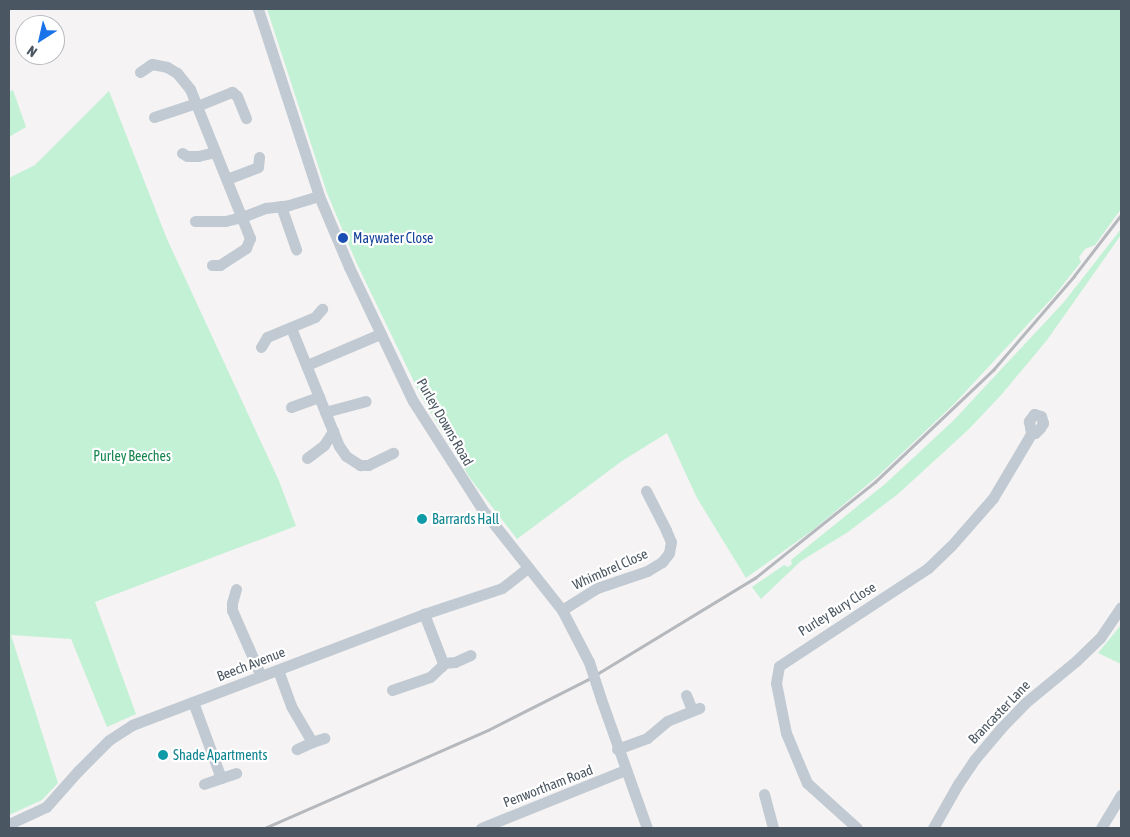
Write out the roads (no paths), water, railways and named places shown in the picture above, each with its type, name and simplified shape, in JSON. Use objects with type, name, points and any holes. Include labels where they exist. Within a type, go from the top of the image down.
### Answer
[{"type":"street","name":"Purley Downs Road","points":[[258,9],[319,196],[380,334],[413,401],[460,478],[562,610],[589,662],[617,749],[647,828]]},
{"type":"street","points":[[140,72],[152,64],[166,67],[185,81],[250,238],[250,245],[220,265],[212,264]]},
{"type":"street","points":[[154,117],[232,92],[237,96],[246,118]]},
{"type":"street","points":[[182,153],[187,156],[198,156],[216,152]]},
{"type":"street","points":[[227,179],[258,167],[259,157]]},
{"type":"street","points":[[195,221],[225,221],[266,208],[319,196]]},
{"type":"street","points":[[281,206],[296,250]]},
{"type":"street","points":[[261,347],[266,337],[315,317],[322,310]]},
{"type":"street","points":[[291,328],[333,431],[346,456],[360,465],[368,465],[393,453]]},
{"type":"street","points":[[306,365],[380,334]]},
{"type":"street","points":[[291,407],[319,397]]},
{"type":"street","points":[[325,412],[366,401]]},
{"type":"street","points":[[307,458],[324,445],[333,431]]},
{"type":"street","name":"Purley Bury Close","points":[[857,828],[807,783],[786,733],[776,683],[779,666],[928,568],[951,546],[993,498],[1031,434]]},
{"type":"street","name":"Whimbrel Close","points":[[562,610],[597,588],[647,571],[669,553],[671,542],[646,498]]},
{"type":"street","name":"Beech Avenue","points":[[9,824],[46,807],[109,740],[132,725],[424,614],[502,588],[528,568]]},
{"type":"street","points":[[236,590],[232,610],[248,641],[261,676]]},
{"type":"street","name":"Brancaster Lane","points":[[933,828],[944,806],[980,753],[1025,702],[1076,661],[1100,638],[1121,607]]},
{"type":"street","points":[[424,614],[442,663]]},
{"type":"street","points":[[392,690],[433,675],[442,663],[471,655]]},
{"type":"street","points":[[278,670],[291,706],[312,742]]},
{"type":"street","points":[[617,749],[647,738],[667,721],[695,709],[686,695]]},
{"type":"street","points":[[193,702],[221,778]]},
{"type":"street","points":[[297,749],[324,738]]},
{"type":"street","name":"Penwortham Road","points":[[481,828],[625,770]]},
{"type":"street","points":[[204,784],[236,773]]},
{"type":"street","points":[[764,794],[773,828]]},
{"type":"street","points":[[1100,828],[1121,795]]},
{"type":"railway","points":[[265,828],[488,730],[587,680],[755,578],[875,482],[993,370],[1074,276],[1121,215]]},
{"type":"place","name":"Maywater Close","points":[[343,238]]},
{"type":"place","name":"Barrards Hall","points":[[422,519]]},
{"type":"place","name":"Shade Apartments","points":[[163,755]]},
{"type":"park label","name":"Purley Beeches","points":[[132,456]]}]
